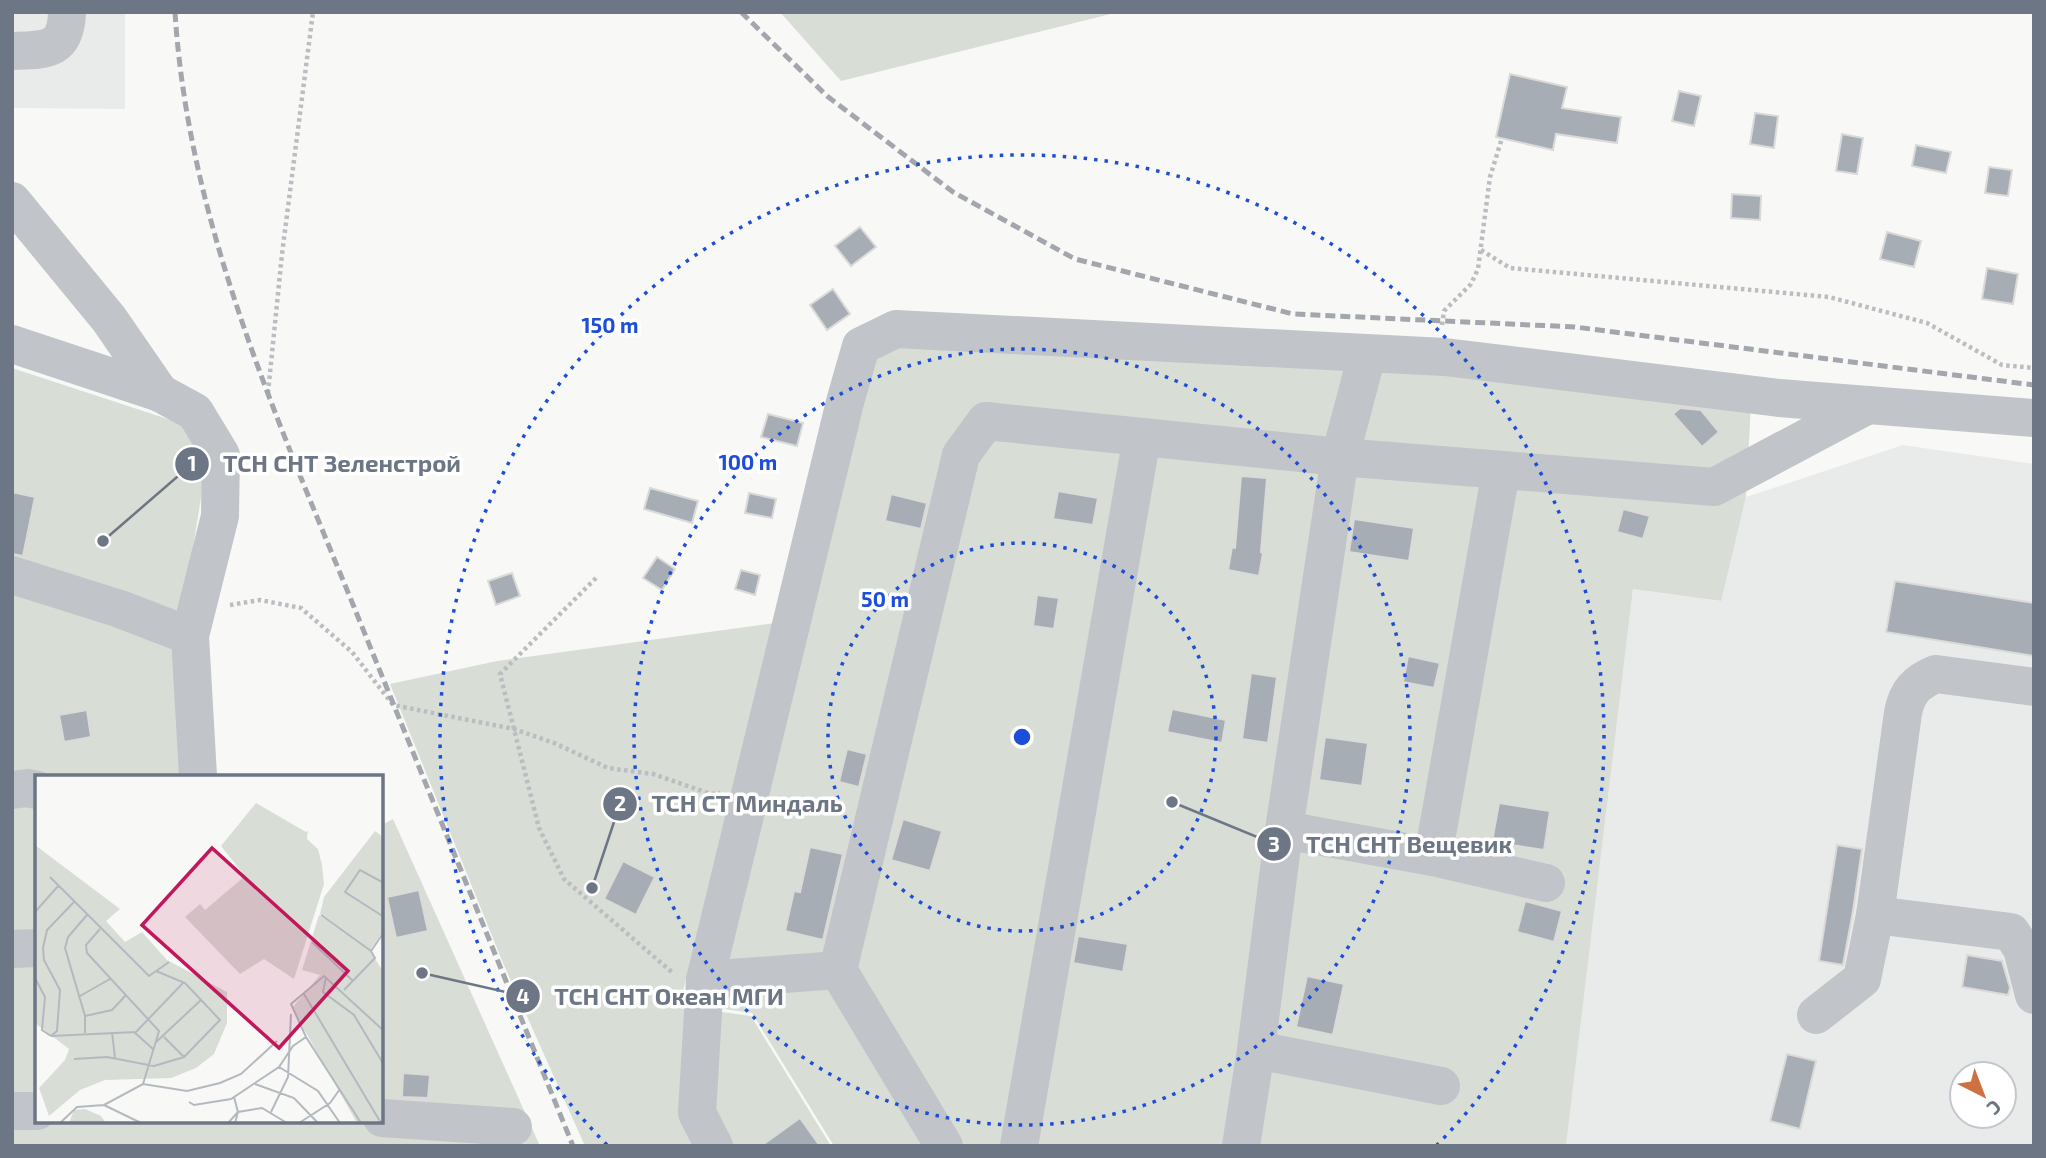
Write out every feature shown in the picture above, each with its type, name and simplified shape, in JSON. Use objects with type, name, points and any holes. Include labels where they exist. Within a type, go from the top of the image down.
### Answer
[{"type":"street","points":[[12,51],[46,49],[63,27]]},
{"type":"street","points":[[12,201],[109,319],[160,393]]},
{"type":"street","points":[[714,1146],[697,1113],[704,989],[845,402],[861,346],[897,329],[1445,357],[1779,398],[2034,418]]},
{"type":"street","points":[[12,344],[160,393],[195,412],[222,456],[220,516],[190,636],[198,775]]},
{"type":"street","points":[[1241,1146],[1284,830],[1340,457],[1367,355]]},
{"type":"street","points":[[944,1146],[838,970],[961,455],[986,421],[1340,457],[1714,486],[1868,405]]},
{"type":"street","points":[[1019,1146],[1142,437]]},
{"type":"street","points":[[1433,857],[1501,471]]},
{"type":"street","points":[[12,575],[120,609],[190,636]]},
{"type":"street","points":[[1816,1015],[1862,979],[1875,915],[1903,713],[1913,688],[1923,679],[1936,674],[2034,687]]},
{"type":"street","points":[[12,790],[35,790]]},
{"type":"street","points":[[1284,830],[1433,857],[1546,883]]},
{"type":"street","points":[[1875,915],[2011,932],[2022,949],[2034,995]]},
{"type":"street","points":[[12,949],[35,948]]},
{"type":"street","points":[[704,989],[838,970]]},
{"type":"street","points":[[1256,1050],[1441,1086]]},
{"type":"street","points":[[12,1111],[35,1111]]},
{"type":"street","points":[[383,1118],[513,1127]]},
{"type":"path","points":[[268,393],[282,254],[313,12]]},
{"type":"path","points":[[1445,357],[1441,333],[1444,311],[1471,284],[1478,269],[1490,177],[1502,138]]},
{"type":"path","points":[[1481,250],[1510,268],[1829,298],[1927,323],[2002,365],[2034,368]]},
{"type":"path","points":[[596,578],[500,674],[540,828],[564,879],[704,989]]},
{"type":"path","points":[[227,606],[260,600],[301,608],[352,652],[393,705],[514,729],[554,743],[608,768],[653,774],[711,794],[752,789]]},
{"type":"shaded area","points":[[12,12],[125,12],[125,109],[12,108]]},
{"type":"shaded area","points":[[780,12],[1119,12],[841,81]]},
{"type":"shaded area","points":[[868,325],[1752,386],[1746,497],[1721,601],[1633,589],[1566,1146],[834,1146],[752,1013],[683,1003]]},
{"type":"shaded area","points":[[12,368],[192,427],[207,461],[181,621],[188,775],[35,775],[35,1123],[383,1123],[383,824],[393,819],[540,1146],[12,1146]]},
{"type":"shaded area","points":[[1903,445],[2034,464],[2034,1146],[1566,1146],[1633,589],[1720,601],[1746,497]]},
{"type":"shaded area","points":[[782,622],[679,1006],[751,1016],[831,1146],[585,1146],[503,963],[390,684],[497,661]]},
{"type":"building","points":[[1510,74],[1567,87],[1562,108],[1621,117],[1617,143],[1556,134],[1553,150],[1496,137]]},
{"type":"building","points":[[1679,91],[1701,96],[1694,126],[1672,121]]},
{"type":"building","points":[[1755,113],[1778,116],[1774,148],[1750,144]]},
{"type":"building","points":[[1842,134],[1863,138],[1857,174],[1836,171]]},
{"type":"building","points":[[1916,145],[1951,152],[1946,173],[1912,166]]},
{"type":"building","points":[[1989,167],[2012,170],[2008,196],[1985,193]]},
{"type":"building","points":[[1732,194],[1761,196],[1760,220],[1731,218]]},
{"type":"building","points":[[860,227],[876,247],[851,266],[835,246]]},
{"type":"building","points":[[1887,232],[1921,241],[1914,267],[1880,259]]},
{"type":"building","points":[[1987,268],[2018,274],[2013,304],[1982,299]]},
{"type":"building","points":[[833,289],[850,314],[827,330],[810,305]]},
{"type":"building","points":[[1680,408],[1701,410],[1719,432],[1702,447],[1673,414]]},
{"type":"building","points":[[768,414],[803,423],[797,446],[761,437]]},
{"type":"building","points":[[1241,476],[1267,478],[1263,553],[1259,576],[1228,570],[1232,547],[1235,548]]},
{"type":"building","points":[[650,488],[698,501],[692,523],[644,509]]},
{"type":"building","points":[[1058,491],[1098,498],[1093,525],[1053,519]]},
{"type":"building","points":[[12,492],[35,497],[23,556],[12,554]]},
{"type":"building","points":[[749,493],[776,499],[772,518],[745,513]]},
{"type":"building","points":[[891,494],[927,503],[921,529],[885,521]]},
{"type":"building","points":[[1623,509],[1650,516],[1643,539],[1617,532]]},
{"type":"building","points":[[1354,519],[1414,528],[1409,561],[1349,552]]},
{"type":"building","points":[[657,557],[675,569],[662,590],[643,578]]},
{"type":"building","points":[[741,570],[760,575],[755,595],[735,589]]},
{"type":"building","points":[[512,573],[520,596],[496,605],[488,581]]},
{"type":"building","points":[[1895,581],[2034,603],[2034,656],[1886,632]]},
{"type":"building","points":[[1037,595],[1059,598],[1054,629],[1033,626]]},
{"type":"building","points":[[1408,656],[1440,663],[1434,688],[1403,682]]},
{"type":"building","points":[[1251,673],[1277,677],[1268,743],[1242,739]]},
{"type":"building","points":[[1172,709],[1226,720],[1222,743],[1167,732]]},
{"type":"building","points":[[87,710],[91,737],[64,742],[59,715]]},
{"type":"building","points":[[1325,737],[1368,743],[1362,786],[1319,780]]},
{"type":"building","points":[[847,749],[867,754],[859,787],[839,782]]},
{"type":"building","points":[[1499,803],[1550,811],[1544,850],[1492,842]]},
{"type":"building","points":[[903,819],[942,831],[930,871],[891,860]]},
{"type":"building","points":[[1837,845],[1862,849],[1843,965],[1819,961]]},
{"type":"building","points":[[810,847],[843,854],[823,940],[785,931],[794,891],[800,892]]},
{"type":"building","points":[[623,861],[655,877],[636,915],[604,899]]},
{"type":"building","points":[[419,890],[428,931],[396,938],[387,897]]},
{"type":"building","points":[[1525,901],[1562,911],[1554,942],[1517,932]]},
{"type":"building","points":[[1078,936],[1128,944],[1123,972],[1073,963]]},
{"type":"building","points":[[1967,955],[2002,961],[2010,988],[2008,995],[1962,987]]},
{"type":"building","points":[[1307,976],[1344,984],[1333,1035],[1296,1027]]},
{"type":"building","points":[[1787,1054],[1816,1061],[1800,1129],[1770,1121]]},
{"type":"building","points":[[403,1073],[430,1075],[428,1098],[402,1097]]},
{"type":"building","points":[[800,1118],[820,1146],[761,1146]]},
{"type":"railway","points":[[175,12],[183,90],[197,166],[240,316],[295,463],[573,1146]]},
{"type":"railway","points":[[741,12],[827,96],[953,192],[1075,259],[1293,314],[1575,327],[2034,385]]},
{"type":"place","name":"ТСН СНТ Зеленстрой","points":[[103,541]]},
{"type":"place","name":"ТСН СНТ Вещевик","points":[[1172,802]]},
{"type":"place","name":"ТСН СТ Миндаль","points":[[592,888]]},
{"type":"place","name":"ТСН СНТ Океан МГИ","points":[[422,973]]}]
